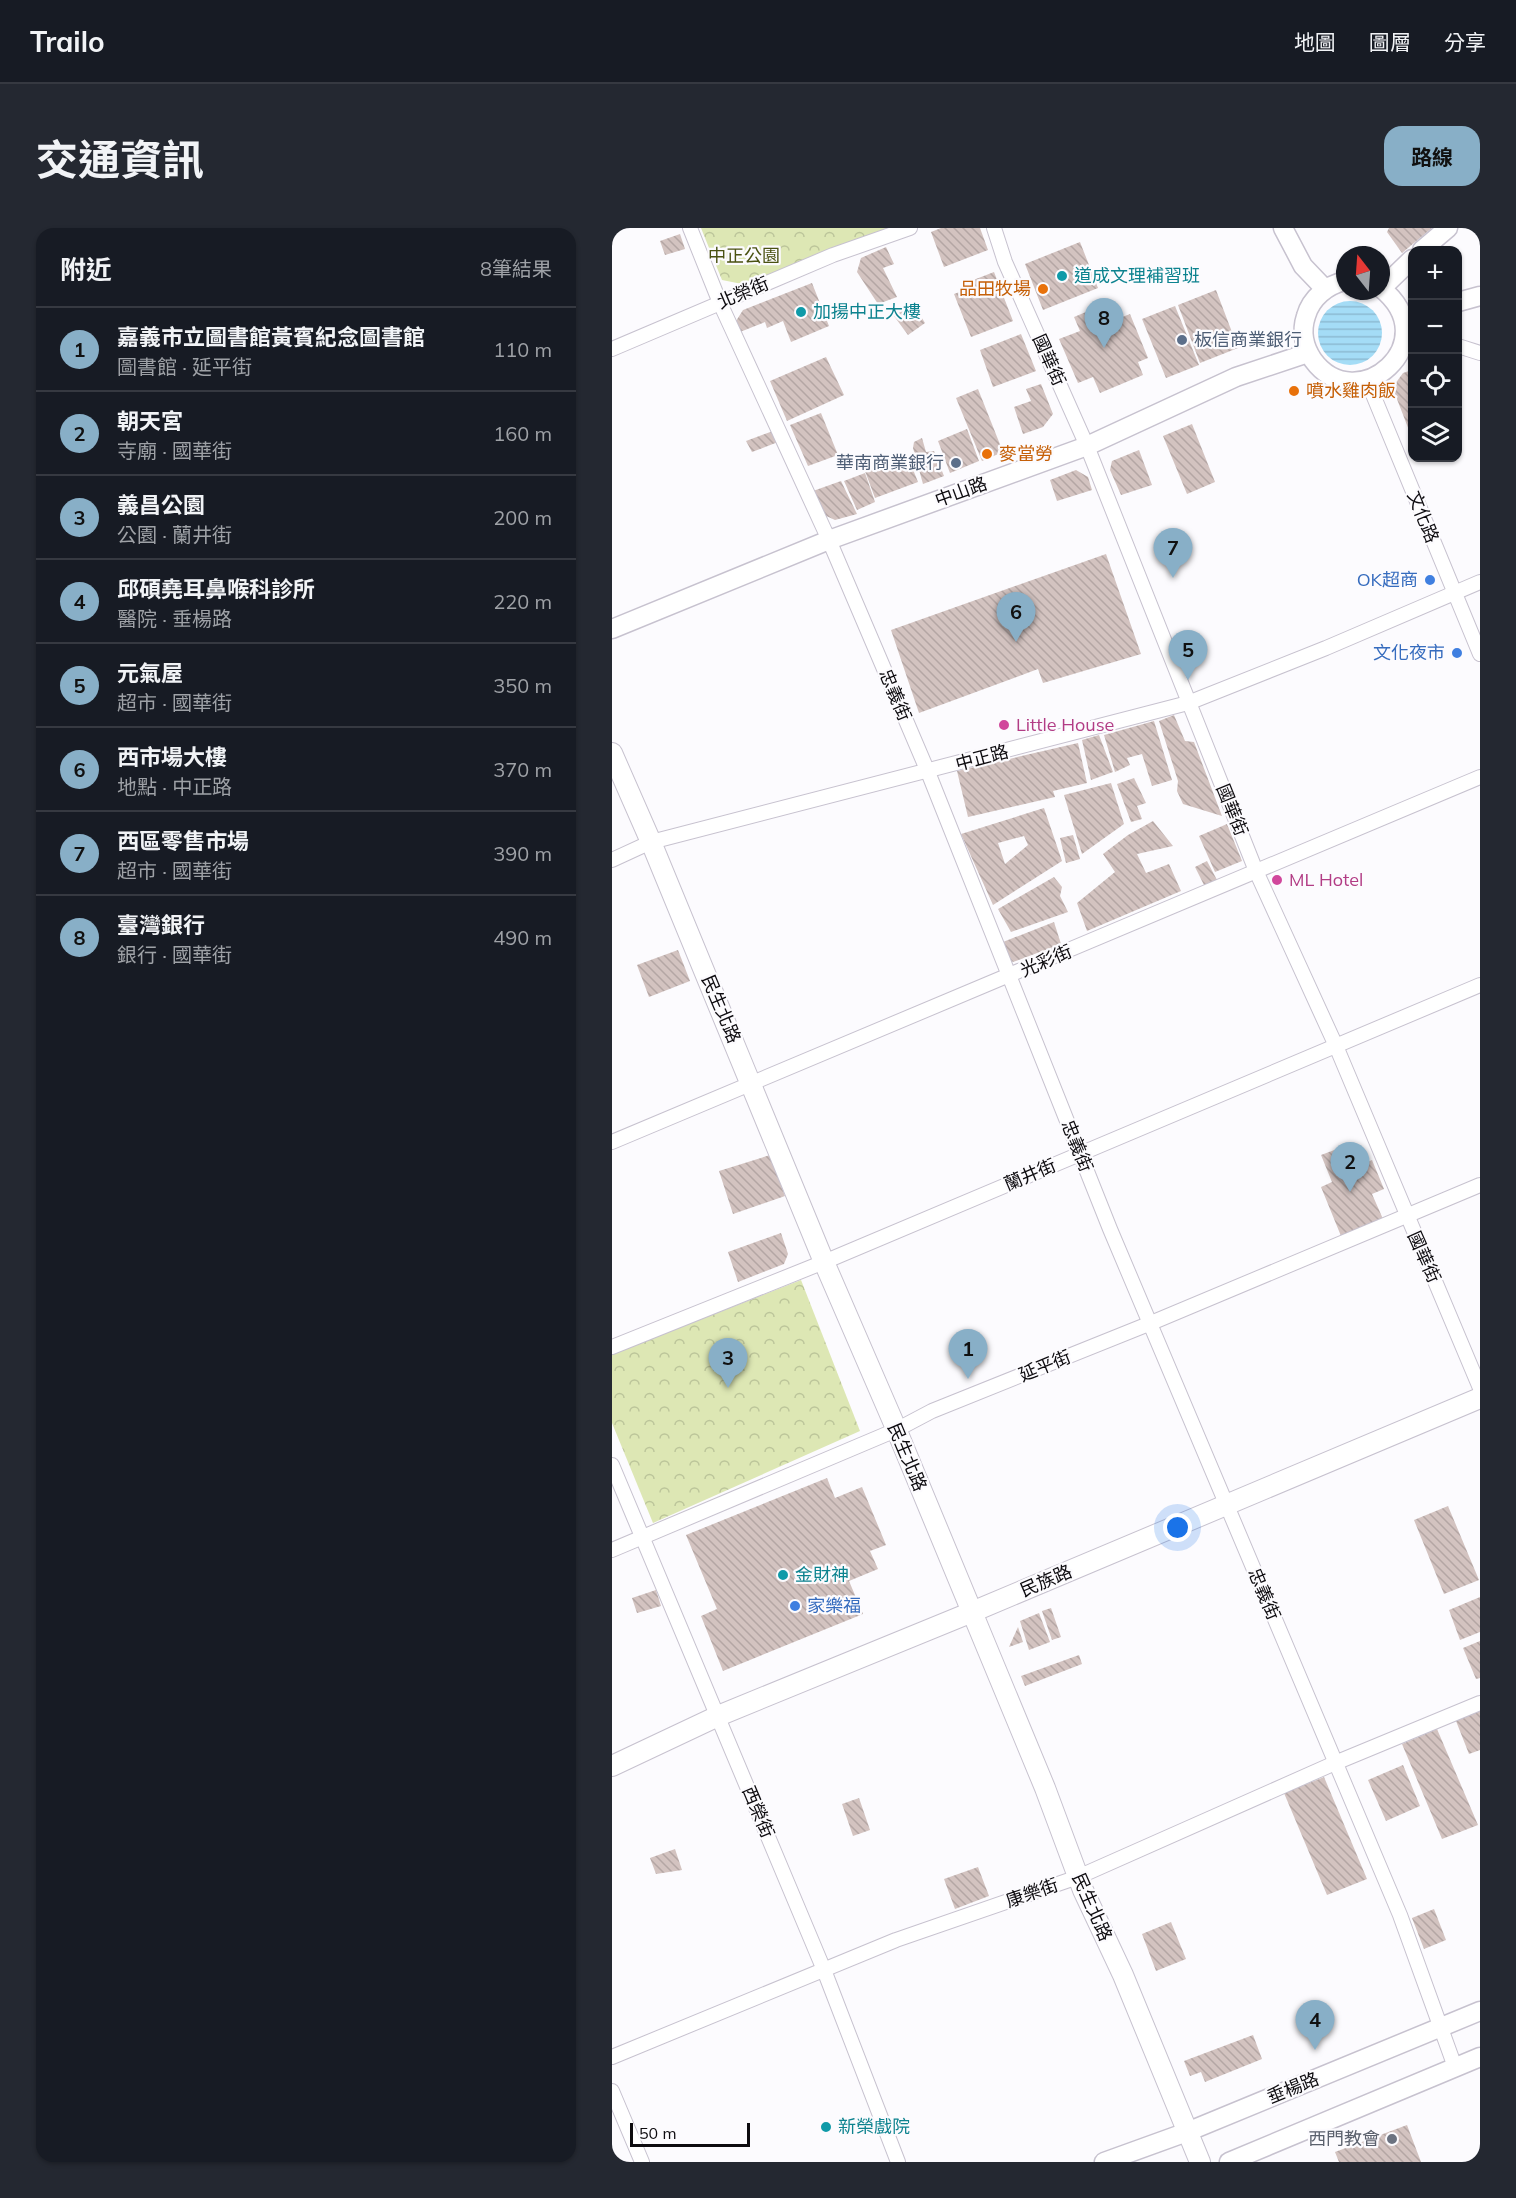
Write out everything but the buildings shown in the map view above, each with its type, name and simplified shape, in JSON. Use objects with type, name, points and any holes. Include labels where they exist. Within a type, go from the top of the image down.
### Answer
[{"type":"main road","name":"民生北路","points":[[612,753],[1045,1788],[1078,1877],[1123,1975],[1200,2162]]},
{"type":"main road","name":"民族路","points":[[612,1766],[718,1716],[972,1612],[1480,1398]]},
{"type":"street","name":"忠義街","points":[[690,228],[720,303],[829,540],[928,772],[1080,1154],[1400,1916],[1455,2067]]},
{"type":"street","name":"北榮街","points":[[612,349],[833,255],[910,228]]},
{"type":"street","name":"國華街","points":[[994,228],[1010,272],[1087,446],[1256,871],[1336,1046],[1480,1388]]},
{"type":"street","points":[[1283,228],[1303,266],[1325,289]]},
{"type":"street","points":[[1427,246],[1448,228]]},
{"type":"street","points":[[1390,280],[1408,264]]},
{"type":"street","points":[[1336,285],[1325,289],[1313,301],[1306,314],[1303,328],[1308,353],[1318,367],[1343,380],[1367,380],[1384,372],[1394,363],[1408,336]]},
{"type":"street","points":[[1390,296],[1395,300],[1408,331]]},
{"type":"street","points":[[1462,301],[1480,296]]},
{"type":"street","points":[[1462,347],[1480,353]]},
{"type":"street","name":"中山路","points":[[612,629],[829,540],[1087,446],[1236,377],[1308,353]]},
{"type":"street","name":"文化路","points":[[1367,380],[1480,654]]},
{"type":"street","name":"中正路","points":[[612,860],[651,842],[1188,703],[1326,648],[1480,582]]},
{"type":"street","name":"光彩街","points":[[612,1142],[1480,777]]},
{"type":"street","name":"蘭井街","points":[[612,1347],[824,1262],[1480,985]]},
{"type":"street","name":"延平街","points":[[612,1550],[896,1430],[932,1411],[1151,1323],[1480,1185]]},
{"type":"street","name":"西榮街","points":[[612,1465],[824,1970],[898,2162]]},
{"type":"street","name":"康樂街","points":[[612,2056],[896,1940],[1078,1877],[1335,1763],[1480,1704]]},
{"type":"street","name":"垂楊路","points":[[1104,2162],[1187,2132],[1480,2011]]},
{"type":"street","points":[[1229,2162],[1480,2057]]},
{"type":"street","points":[[612,2091],[642,2162]]},
{"type":"green space","name":"中正公園","points":[[701,228],[887,228],[747,285],[722,280]]},
{"type":"green space","points":[[801,1280],[860,1431],[653,1523],[612,1423],[612,1354]]},
{"type":"water","points":[[1350,301],[1368,307],[1376,315],[1382,333],[1376,351],[1368,359],[1350,365],[1332,359],[1324,351],[1318,333],[1324,315],[1332,307]]},
{"type":"place","name":"道成文理補習班","points":[[1062,276]]},
{"type":"place","name":"品田牧場","points":[[1043,289]]},
{"type":"place","name":"加揚中正大樓","points":[[801,312]]},
{"type":"place","name":"板信商業銀行","points":[[1182,340]]},
{"type":"place","name":"臺灣銀行","points":[[1104,348]]},
{"type":"place","name":"噴水雞肉飯","points":[[1294,391]]},
{"type":"place","name":"麥當勞","points":[[987,454]]},
{"type":"place","name":"華南商業銀行","points":[[956,463]]},
{"type":"place","name":"西區零售市場","points":[[1173,578]]},
{"type":"place","name":"OK超商","points":[[1430,580]]},
{"type":"place","name":"西市場大樓","points":[[1016,642]]},
{"type":"place","name":"文化夜市","points":[[1457,653]]},
{"type":"place","name":"元氣屋","points":[[1188,680]]},
{"type":"place","name":"Little House","points":[[1004,725]]},
{"type":"place","name":"ML Hotel","points":[[1277,880]]},
{"type":"place","name":"朝天宮","points":[[1350,1192]]},
{"type":"place","name":"嘉義市立圖書館黃賓紀念圖書館","points":[[968,1379]]},
{"type":"place","name":"義昌公園","points":[[728,1388]]},
{"type":"place","name":"金財神","points":[[783,1575]]},
{"type":"place","name":"家樂福","points":[[795,1606]]},
{"type":"place","name":"邱碩堯耳鼻喉科診所","points":[[1315,2050]]},
{"type":"place","name":"新榮戲院","points":[[826,2127]]},
{"type":"place","name":"西門教會","points":[[1392,2139]]}]
